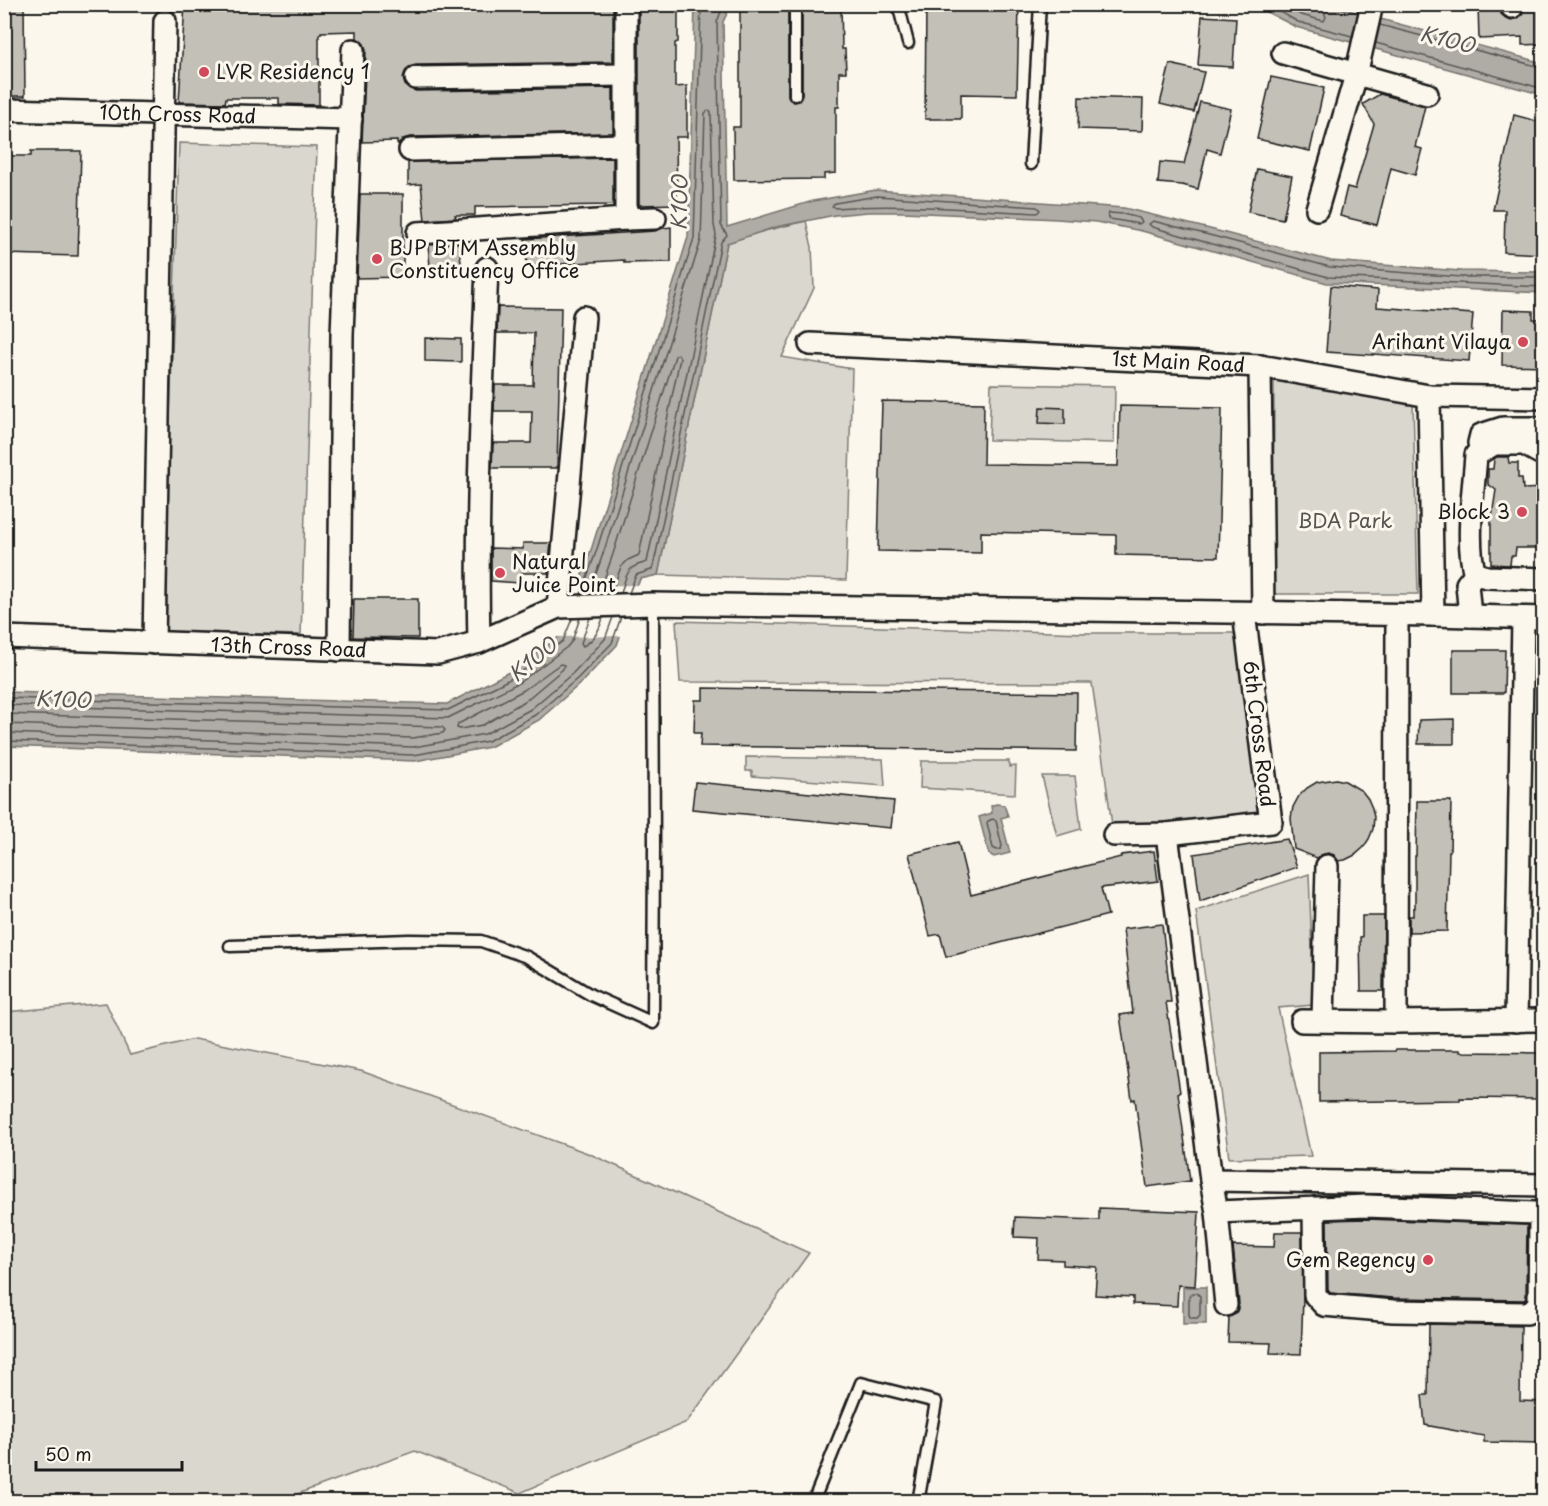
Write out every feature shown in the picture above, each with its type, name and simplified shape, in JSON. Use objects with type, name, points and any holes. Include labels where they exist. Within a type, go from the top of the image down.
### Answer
[{"type":"street","points":[[626,4],[626,219]]},
{"type":"street","points":[[1317,209],[1356,75],[1370,9]]},
{"type":"street","points":[[154,643],[165,21]]},
{"type":"street","points":[[339,650],[342,335],[353,50]]},
{"type":"street","points":[[1283,53],[1427,94]]},
{"type":"street","points":[[416,78],[626,75]]},
{"type":"street","name":"10th Cross Road","points":[[4,110],[351,118]]},
{"type":"street","points":[[410,150],[626,145]]},
{"type":"street","points":[[418,233],[654,218]]},
{"type":"street","points":[[479,642],[477,575],[479,477],[487,268]]},
{"type":"street","points":[[584,317],[560,607],[643,604],[1533,618],[1516,1021]]},
{"type":"street","name":"1st Main Road","points":[[810,344],[1260,366],[1429,396],[1544,399]]},
{"type":"street","points":[[1254,613],[1260,366]]},
{"type":"street","points":[[1429,396],[1432,615]]},
{"type":"street","points":[[1475,574],[1471,537],[1476,455],[1481,435],[1503,428],[1544,428]]},
{"type":"street","points":[[1476,455],[1494,444],[1524,444],[1544,453]]},
{"type":"street","points":[[1470,616],[1467,584],[1475,574]]},
{"type":"street","points":[[1475,574],[1487,577],[1544,579]]},
{"type":"street","name":"13th Cross Road","points":[[4,637],[438,653],[479,642],[560,607]]},
{"type":"street","name":"6th Cross Road","points":[[1167,834],[1271,822],[1254,613]]},
{"type":"street","points":[[1396,1022],[1397,615]]},
{"type":"street","points":[[1114,835],[1167,834],[1217,1212],[1226,1305]]},
{"type":"street","points":[[1323,1020],[1328,866]]},
{"type":"street","points":[[1302,1021],[1544,1020]]},
{"type":"street","points":[[1211,1180],[1544,1185]]},
{"type":"street","points":[[1217,1212],[1314,1208],[1367,1206],[1535,1213],[1540,1217],[1539,1302],[1527,1313],[1393,1311],[1324,1305],[1315,1295],[1314,1208]]},
{"type":"lane","points":[[795,4],[795,95]]},
{"type":"lane","points":[[898,4],[908,43]]},
{"type":"lane","points":[[1031,164],[1040,4]]},
{"type":"lane","points":[[230,946],[409,940],[481,941],[527,957],[591,995],[653,1023],[654,836],[643,604]]},
{"type":"lane","points":[[813,1502],[861,1383],[936,1402],[918,1502]]},
{"type":"green space","points":[[179,143],[317,147],[301,635],[163,631]]},
{"type":"green space","points":[[806,221],[812,247],[814,288],[782,357],[852,369],[846,580],[658,575],[727,243],[756,233]]},
{"type":"green space","name":"BDA Park","points":[[1274,380],[1413,403],[1418,594],[1273,594]]},
{"type":"green space","points":[[991,384],[1115,386],[1114,443],[989,440]]},
{"type":"green space","points":[[676,621],[1086,633],[1238,633],[1260,814],[1189,822],[1112,825],[1092,683],[680,682]]},
{"type":"green space","points":[[746,757],[883,759],[885,786],[752,776],[752,771],[746,771]]},
{"type":"green space","points":[[921,761],[1009,761],[1009,767],[1016,766],[1015,794],[920,788]]},
{"type":"green space","points":[[1042,776],[1075,776],[1081,829],[1057,836]]},
{"type":"green space","points":[[1309,874],[1314,1005],[1278,1008],[1311,1156],[1229,1158],[1196,911]]},
{"type":"green space","points":[[106,1003],[130,1055],[194,1039],[361,1071],[590,1154],[809,1253],[687,1422],[520,1493],[415,1451],[278,1501],[5,1501],[5,1012]]},
{"type":"water","name":"K100","points":[[695,5],[731,5],[723,22],[727,227],[813,201],[876,190],[1124,208],[1331,261],[1461,271],[1543,272],[1543,293],[1327,283],[1142,231],[1096,222],[868,212],[835,215],[776,227],[727,243],[658,575],[640,579],[617,645],[582,682],[539,720],[490,747],[415,761],[5,746],[5,692],[447,704],[513,670],[560,636],[592,547],[688,237]]},
{"type":"water","name":"K100","points":[[1253,5],[1329,5],[1543,63],[1543,95],[1296,27]]},
{"type":"water","points":[[1004,805],[1008,816],[1001,818],[1010,853],[994,857],[989,854],[979,817],[992,813],[991,806]]},
{"type":"water","points":[[1183,1287],[1206,1287],[1206,1324],[1183,1324]]},
{"type":"pier","points":[[640,585],[622,636],[554,637],[574,586]]},
{"type":"building","points":[[4,4],[24,4],[25,96],[4,96]]},
{"type":"building","points":[[185,4],[613,4],[613,62],[416,65],[409,67],[403,78],[405,85],[416,91],[613,88],[613,133],[410,137],[403,139],[399,144],[397,141],[362,142],[366,50],[364,44],[357,38],[357,31],[321,32],[319,34],[319,105],[279,104],[279,98],[226,98],[225,103],[179,102]]},
{"type":"building","points":[[639,4],[678,4],[675,87],[687,86],[687,137],[676,137],[677,204],[639,205]]},
{"type":"building","points":[[755,4],[788,4],[788,95],[789,99],[794,102],[799,101],[802,95],[802,4],[841,4],[842,49],[845,49],[846,72],[839,72],[839,107],[836,107],[836,173],[824,174],[824,179],[734,180],[733,127],[740,127],[740,11],[755,11]]},
{"type":"building","points":[[926,4],[1019,4],[1017,95],[961,94],[961,119],[925,119]]},
{"type":"building","points":[[1478,4],[1499,4],[1501,14],[1511,20],[1523,14],[1525,4],[1544,4],[1544,44],[1522,45],[1522,37],[1479,39]]},
{"type":"building","points":[[1202,16],[1236,18],[1233,67],[1198,65]]},
{"type":"building","points":[[1170,64],[1204,72],[1194,112],[1160,104]]},
{"type":"building","points":[[1271,77],[1324,88],[1310,151],[1257,139]]},
{"type":"building","points":[[1380,94],[1425,106],[1415,147],[1422,149],[1415,175],[1391,168],[1377,225],[1340,216],[1347,187],[1355,189],[1374,124],[1363,104]]},
{"type":"building","points":[[1079,97],[1143,99],[1142,131],[1078,129]]},
{"type":"building","points":[[1200,102],[1231,109],[1220,153],[1207,149],[1198,189],[1158,183],[1160,162],[1184,164]]},
{"type":"building","points":[[1514,115],[1544,123],[1544,254],[1504,252],[1505,210],[1493,210]]},
{"type":"building","points":[[31,151],[81,151],[78,256],[4,254],[4,156],[31,156]]},
{"type":"building","points":[[613,158],[613,205],[475,207],[475,215],[455,215],[456,218],[425,220],[421,184],[408,185],[408,162]]},
{"type":"building","points":[[1257,169],[1292,176],[1283,219],[1248,212]]},
{"type":"building","points":[[360,194],[403,194],[403,277],[357,278]]},
{"type":"building","points":[[671,227],[671,262],[624,263],[624,260],[527,266],[525,239],[655,231]]},
{"type":"building","points":[[459,243],[462,272],[431,276],[428,245]]},
{"type":"building","points":[[1331,286],[1378,290],[1377,307],[1473,314],[1469,361],[1326,352]]},
{"type":"building","points":[[498,307],[561,308],[557,468],[492,468],[493,443],[531,443],[532,411],[494,411],[495,385],[533,385],[534,333],[497,333]]},
{"type":"building","name":"Arihant Vilaya","points":[[1503,310],[1533,311],[1533,319],[1544,319],[1544,366],[1502,365]]},
{"type":"building","points":[[425,338],[461,339],[461,362],[425,361]]},
{"type":"building","points":[[882,401],[984,403],[983,464],[1118,466],[1120,406],[1222,408],[1218,557],[1116,555],[1116,535],[981,532],[981,553],[878,551]]},
{"type":"building","points":[[1040,407],[1065,408],[1065,424],[1039,423]]},
{"type":"building","name":"Block 3","points":[[1508,457],[1509,463],[1518,463],[1518,478],[1522,478],[1523,489],[1544,488],[1544,548],[1516,548],[1515,556],[1511,556],[1510,565],[1491,564],[1491,516],[1496,490],[1488,484],[1488,469],[1493,469],[1494,459]]},
{"type":"building","points":[[523,543],[551,543],[548,573],[521,573],[520,583],[491,581],[491,548],[523,549]]},
{"type":"building","points":[[354,599],[418,599],[418,638],[353,637]]},
{"type":"building","points":[[1453,650],[1505,650],[1504,693],[1453,693]]},
{"type":"building","points":[[703,688],[1077,693],[1076,751],[700,746],[701,733],[694,733],[695,700],[703,700]]},
{"type":"building","points":[[1454,719],[1454,744],[1418,744],[1419,720]]},
{"type":"building","points":[[1336,779],[1345,781],[1362,791],[1368,799],[1374,817],[1373,829],[1363,848],[1355,855],[1338,861],[1334,855],[1328,853],[1317,858],[1294,849],[1291,818],[1293,807],[1307,788],[1317,782]]},
{"type":"building","points":[[695,782],[894,801],[891,828],[692,809]]},
{"type":"building","points":[[1417,801],[1451,801],[1447,931],[1409,932],[1409,916],[1413,916],[1413,908],[1415,908]]},
{"type":"building","points":[[1287,839],[1297,867],[1200,901],[1194,854]]},
{"type":"building","points":[[958,842],[971,895],[1121,857],[1121,855],[1154,851],[1158,881],[1101,888],[1108,915],[946,957],[940,934],[930,936],[909,854]]},
{"type":"building","points":[[1362,916],[1384,916],[1383,991],[1361,991]]},
{"type":"building","points":[[1162,924],[1171,1002],[1166,1002],[1180,1092],[1178,1093],[1190,1181],[1147,1187],[1120,1015],[1133,1013],[1123,929]]},
{"type":"building","points":[[1395,1050],[1544,1053],[1544,1099],[1460,1098],[1460,1100],[1319,1102],[1319,1052]]},
{"type":"building","points":[[1099,1208],[1199,1212],[1195,1286],[1178,1285],[1177,1306],[1133,1304],[1133,1297],[1095,1295],[1097,1267],[1063,1265],[1063,1260],[1038,1259],[1039,1238],[1014,1237],[1015,1217],[1099,1220]]},
{"type":"building","name":"Gem Regency","points":[[1367,1219],[1527,1225],[1526,1298],[1524,1300],[1394,1298],[1330,1293],[1328,1290],[1327,1220]]},
{"type":"building","points":[[1275,1232],[1302,1232],[1301,1354],[1270,1353],[1271,1343],[1228,1342],[1229,1317],[1234,1315],[1239,1304],[1233,1246],[1274,1247]]},
{"type":"building","points":[[1429,1324],[1521,1326],[1520,1401],[1544,1402],[1544,1443],[1484,1442],[1484,1436],[1425,1425],[1422,1395],[1428,1395]]},
{"type":"place","name":"LVR Residency 1","points":[[204,72]]},
{"type":"place","name":"BJP BTM Assembly Constituency Office","points":[[377,259]]},
{"type":"place","name":"Arihant Vilaya","points":[[1523,342]]},
{"type":"place","name":"Block 3","points":[[1522,512]]},
{"type":"place","name":"Natural Juice Point","points":[[500,573]]},
{"type":"place","name":"Gem Regency","points":[[1428,1260]]}]
